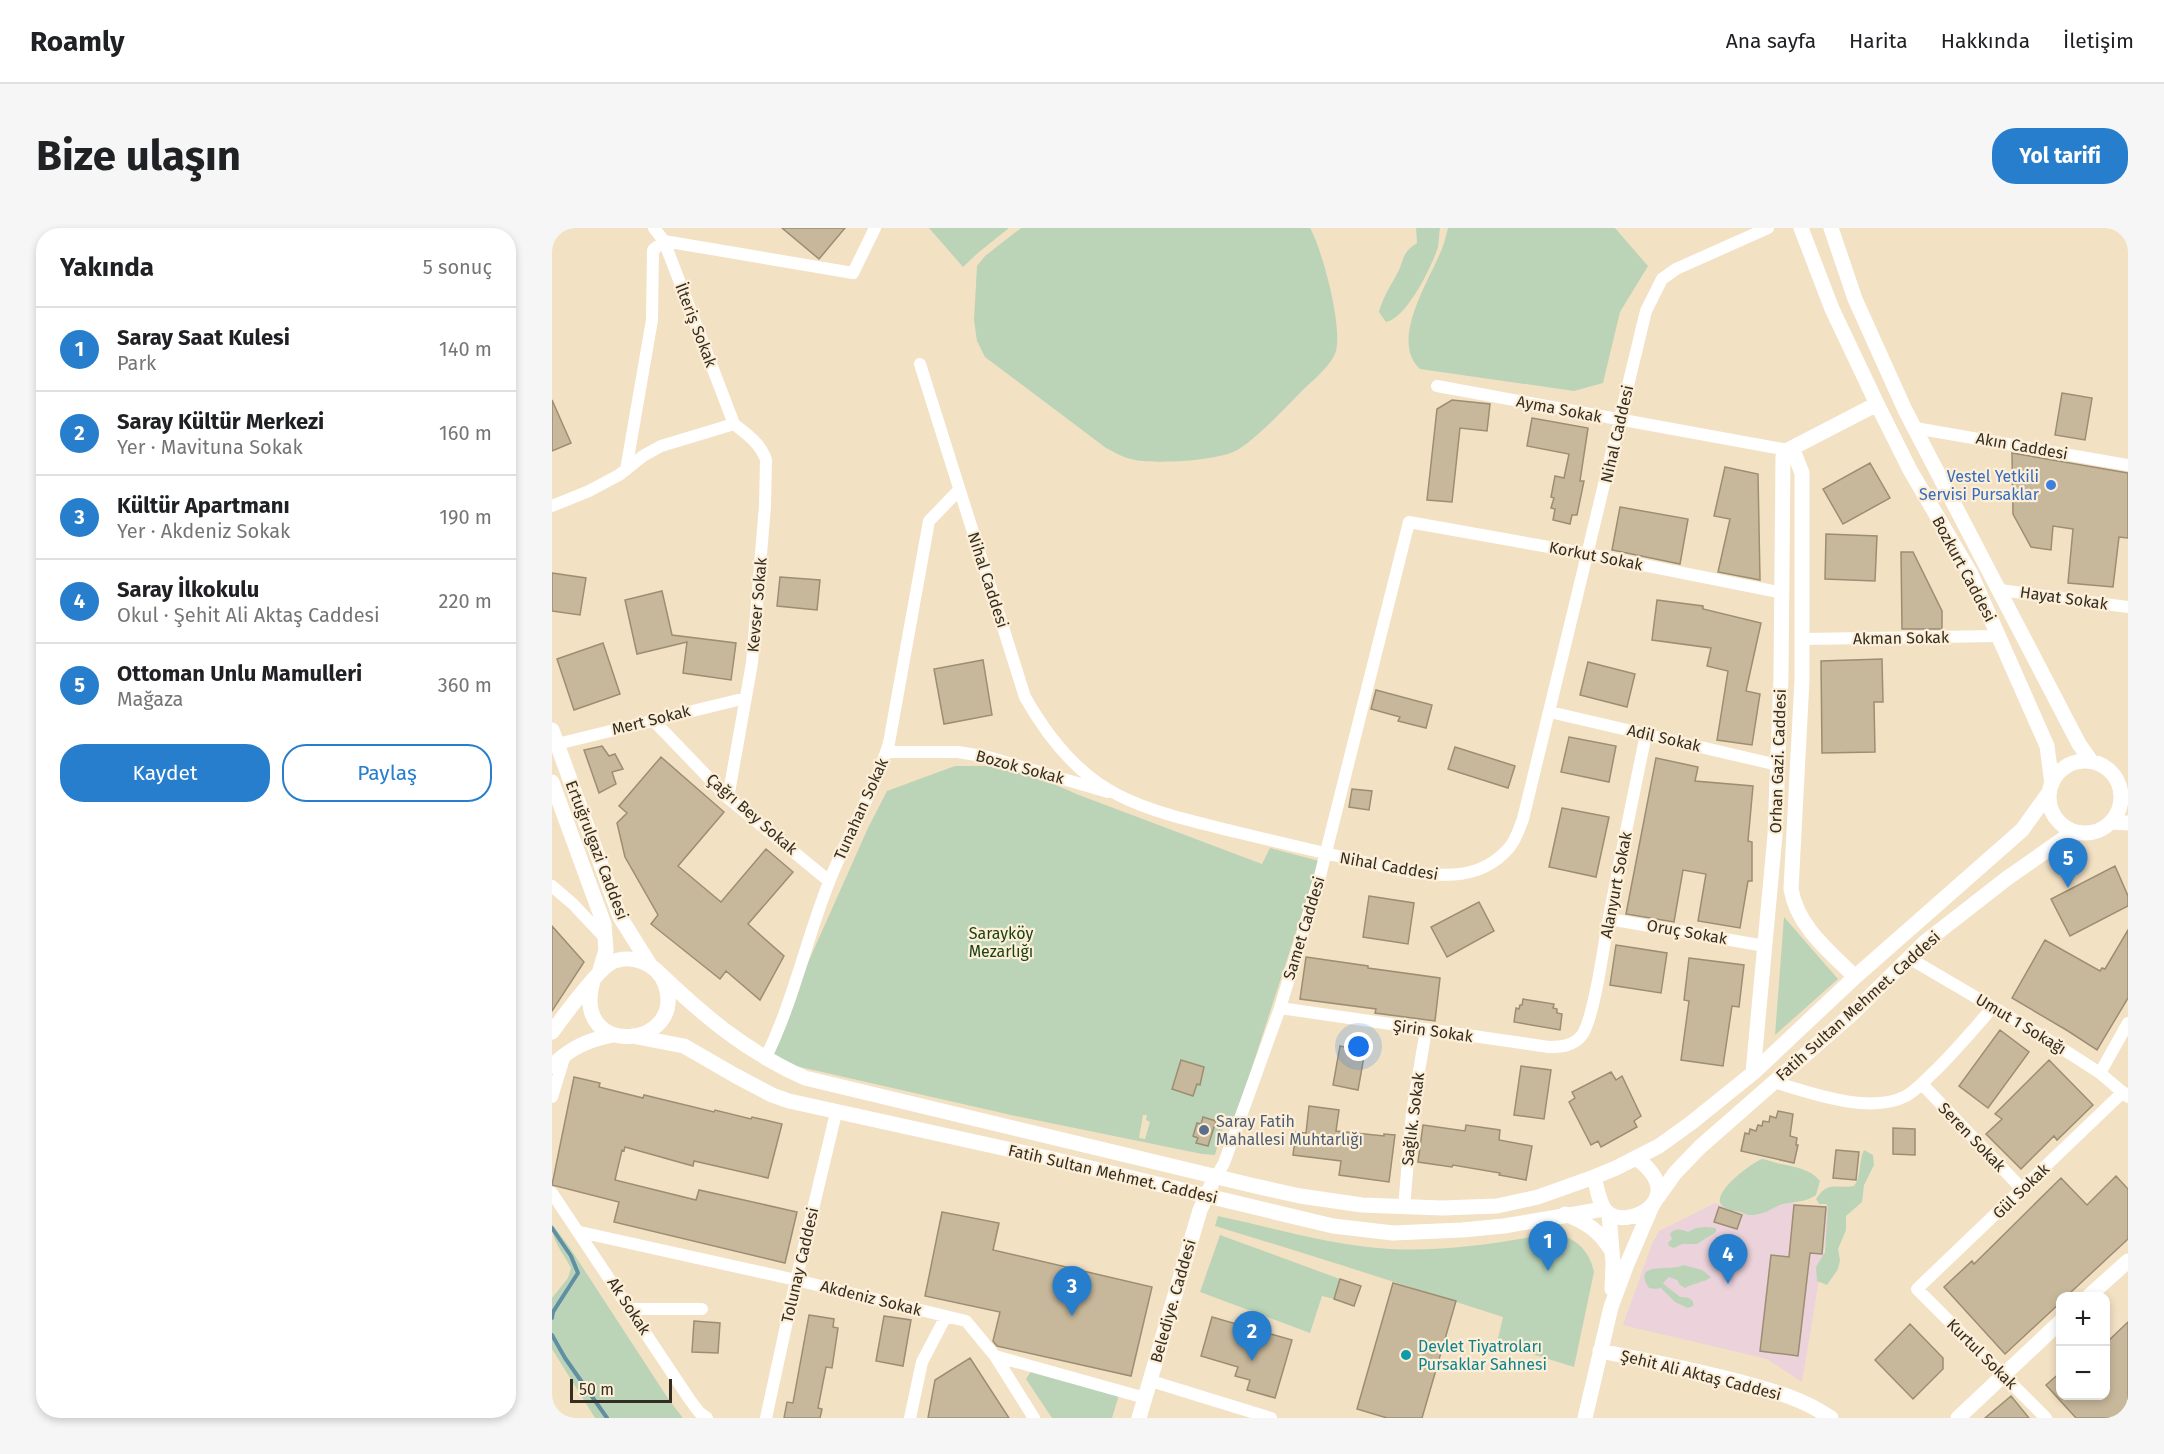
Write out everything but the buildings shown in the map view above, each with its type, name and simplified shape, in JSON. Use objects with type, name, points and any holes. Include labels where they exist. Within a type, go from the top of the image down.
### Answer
[{"type":"street","name":"İlteriş Sokak","points":[[654,228],[664,241],[734,424]]},
{"type":"street","points":[[626,470],[652,320],[653,250],[664,241],[853,273],[875,228]]},
{"type":"street","name":"Nihal Caddesi","points":[[920,364],[1025,697],[1039,722],[1072,762],[1117,795],[1137,804],[1326,854],[1410,872],[1443,876],[1479,870],[1491,862],[1508,849],[1516,838],[1523,819],[1646,311],[1662,279],[1676,269],[1768,228]]},
{"type":"street","name":"Bozkurt Caddesi","points":[[1801,228],[1832,309],[1877,404],[1910,470],[1971,574],[1999,636],[2047,746],[2050,789]]},
{"type":"street","name":"Bozkurt Caddesi","points":[[1831,228],[1855,299],[1915,428],[2079,744],[2091,760]]},
{"type":"street","name":"Ayma Sokak","points":[[1437,386],[1788,450]]},
{"type":"street","points":[[1788,450],[1877,404]]},
{"type":"street","points":[[552,506],[589,491],[626,470],[643,456],[661,446],[734,424]]},
{"type":"street","name":"Kevser Sokak","points":[[728,798],[753,651],[765,506],[766,460],[764,453],[754,441],[734,424]]},
{"type":"street","name":"Akın Caddesi","points":[[1915,428],[2128,465]]},
{"type":"street","name":"Orhan Gazi. Caddesi","points":[[1753,1073],[1773,869],[1783,593],[1782,466],[1783,457],[1788,450],[1795,454],[1802,473],[1802,639],[1791,889],[1793,903],[1799,916],[1823,945],[1855,977]]},
{"type":"street","name":"Tunahan Sokak","points":[[765,1059],[777,1034],[829,880],[873,787],[886,752],[929,521],[959,490]]},
{"type":"street","name":"Korkut Sokak","points":[[1409,522],[1588,554],[1783,593]]},
{"type":"street","name":"Samet Caddesi","points":[[1211,1186],[1224,1163],[1281,1008],[1326,854],[1409,522]]},
{"type":"street","name":"Hayat Sokak","points":[[2000,590],[2128,607]]},
{"type":"street","name":"Akman Sokak","points":[[1802,639],[1999,636]]},
{"type":"street","name":"Mert Sokak","points":[[554,737],[652,719],[746,698]]},
{"type":"street","name":"Adil Sokak","points":[[1550,712],[1778,765]]},
{"type":"street","name":"Çağrı Bey Sokak","points":[[652,719],[728,798],[829,880]]},
{"type":"street","name":"Alanyurt Sokak","points":[[1582,1036],[1598,981],[1646,734]]},
{"type":"street","name":"Ertuğrulgazi Caddesi","points":[[554,737],[620,916],[654,968]]},
{"type":"street","name":"Bozok Sokak","points":[[886,752],[958,752],[988,757],[1117,795]]},
{"type":"street","name":"Fatih Sultan Mehmet. Caddesi","points":[[552,1066],[580,1044],[613,1035],[625,1038],[637,1037],[684,1046],[772,1095],[836,1113],[1053,1159],[1211,1186],[1362,1205],[1404,1208],[1497,1206],[1538,1197],[1594,1177],[1659,1146],[1691,1123],[1753,1073],[1855,977],[2022,830],[2067,765],[2091,760],[2103,765],[2112,772],[2125,790],[2120,823],[2085,835],[2073,832],[2006,879],[1924,943],[1854,1012],[1692,1155],[1675,1173],[1655,1202],[1632,1217],[1618,1217],[1606,1211],[1565,1214],[1504,1226],[1393,1233],[1333,1226],[1211,1186],[805,1078],[765,1059],[736,1041],[654,968]]},
{"type":"street","points":[[1778,765],[1797,770]]},
{"type":"street","name":"Ertuğrulgazi Caddesi","points":[[552,782],[604,924],[606,950],[596,976]]},
{"type":"street","points":[[2050,789],[2049,806],[2054,817],[2062,826],[2073,832]]},
{"type":"street","points":[[552,886],[573,904],[605,938]]},
{"type":"street","name":"Oruç Sokak","points":[[1609,919],[1766,946]]},
{"type":"street","name":"Umut 1 Sokağı","points":[[1909,958],[1994,1007],[2100,1073],[2126,1095]]},
{"type":"street","points":[[552,1032],[596,976],[611,962],[624,959],[638,960],[654,968],[664,981],[667,993],[664,1016],[648,1033],[637,1037]]},
{"type":"street","points":[[596,976],[589,993],[592,1012],[602,1028],[613,1035]]},
{"type":"street","points":[[1774,1082],[1828,1097],[1876,1103],[1905,1096],[1922,1084],[1955,1051],[1994,1007]]},
{"type":"street","name":"Şirin Sokak","points":[[1281,1008],[1549,1047],[1561,1047],[1573,1043],[1582,1036]]},
{"type":"street","points":[[2100,1073],[2128,1023]]},
{"type":"street","name":"Sağlık. Sokak","points":[[1404,1208],[1412,1112],[1426,1030]]},
{"type":"street","points":[[552,1097],[565,1054]]},
{"type":"street","name":"Seren Sokak","points":[[1922,1084],[2022,1189]]},
{"type":"street","name":"Gül Sokak","points":[[1917,1289],[2022,1189],[2126,1095]]},
{"type":"street","name":"Tolunay Caddesi","points":[[766,1418],[836,1113]]},
{"type":"street","points":[[1585,1418],[1611,1307],[1627,1264],[1655,1202],[1657,1180],[1652,1172],[1636,1158]]},
{"type":"street","points":[[1594,1177],[1606,1211],[1612,1253],[1611,1307]]},
{"type":"street","name":"Belediye. Caddesi","points":[[1139,1418],[1200,1210],[1211,1186]]},
{"type":"street","name":"Ak Sokak","points":[[552,1193],[690,1400],[707,1418]]},
{"type":"street","points":[[1565,1214],[1591,1226],[1604,1239],[1612,1253]]},
{"type":"street","name":"Akdeniz Sokak","points":[[580,1232],[966,1321],[995,1356],[1034,1418]]},
{"type":"street","points":[[2093,1292],[2128,1261]]},
{"type":"street","name":"Kurtul Sokak","points":[[1917,1289],[2046,1418]]},
{"type":"street","points":[[630,1309],[702,1309]]},
{"type":"street","points":[[910,1418],[922,1362],[946,1316]]},
{"type":"street","points":[[1958,1418],[2002,1374],[2056,1326]]},
{"type":"street","name":"Şehit Ali Aktaş Caddesi","points":[[1600,1351],[1754,1385],[1800,1400],[1831,1418]]},
{"type":"street","points":[[995,1356],[1145,1398]]},
{"type":"street","points":[[1151,1381],[1271,1418]]},
{"type":"shaded area","points":[[1715,1203],[1744,1214],[1790,1203],[1831,1208],[1802,1382],[1767,1359],[1623,1325],[1652,1244],[1659,1231]]},
{"type":"green space","points":[[929,228],[1009,228],[963,267]]},
{"type":"green space","points":[[1021,228],[1310,228],[1326,272],[1335,312],[1337,346],[1334,356],[1322,372],[1269,424],[1239,449],[1218,456],[1189,461],[1145,461],[1124,457],[1106,448],[985,357],[977,341],[974,320],[977,266],[985,256]]},
{"type":"green space","points":[[1416,228],[1440,228],[1438,247],[1410,302],[1394,318],[1386,322],[1379,312],[1406,253],[1417,243]]},
{"type":"green space","points":[[1448,228],[1615,228],[1648,266],[1620,312],[1603,383],[1574,391],[1420,369],[1411,357],[1410,326],[1422,291],[1443,246]]},
{"type":"green space","name":"Sarayköy Mezarlığı","points":[[955,766],[1012,766],[1079,795],[1262,864],[1270,848],[1319,861],[1233,1126],[1224,1123],[1215,1155],[1011,1115],[765,1059],[868,828],[887,791]],"holes":[[[1143,1115],[1147,1115],[1146,1120],[1150,1122],[1145,1139],[1139,1138]]]},
{"type":"green space","points":[[1784,917],[1838,979],[1775,1035]]},
{"type":"green space","points":[[1864,1150],[1873,1155],[1874,1165],[1864,1185],[1862,1202],[1846,1216],[1846,1230],[1838,1249],[1840,1260],[1838,1269],[1827,1285],[1817,1281],[1816,1267],[1825,1252],[1828,1207],[1826,1204],[1819,1204],[1816,1199],[1824,1189],[1829,1187],[1854,1186]]},
{"type":"green space","points":[[1762,1159],[1812,1174],[1820,1181],[1816,1195],[1753,1215],[1731,1211],[1723,1206],[1720,1197],[1724,1190],[1743,1171]]},
{"type":"green space","points":[[1218,1216],[1325,1240],[1390,1249],[1451,1248],[1550,1234],[1566,1237],[1584,1250],[1594,1272],[1574,1367],[1497,1343],[1503,1317],[1215,1226]]},
{"type":"green space","points":[[552,1224],[683,1418],[595,1418],[552,1349],[552,1298],[568,1278],[571,1268],[556,1242]]},
{"type":"green space","points":[[1706,1227],[1716,1228],[1716,1232],[1697,1244],[1682,1244],[1674,1248],[1669,1246],[1668,1243],[1672,1239],[1670,1234],[1674,1230],[1688,1232]]},
{"type":"green space","points":[[1220,1235],[1340,1279],[1334,1299],[1322,1296],[1310,1333],[1200,1292]]},
{"type":"green space","points":[[1683,1265],[1702,1270],[1711,1277],[1685,1288],[1677,1280],[1669,1277],[1663,1283],[1680,1297],[1691,1300],[1693,1306],[1688,1308],[1675,1302],[1661,1288],[1649,1288],[1645,1279],[1645,1274],[1649,1270]]},
{"type":"green space","points":[[1034,1367],[1117,1388],[1118,1398],[1112,1418],[1052,1418],[1026,1379]]},
{"type":"waterway","points":[[552,1228],[571,1256],[578,1273],[553,1312],[552,1318]]},
{"type":"waterway","points":[[552,1335],[565,1358],[607,1418]]},
{"type":"place","name":"Vestel Yetkili Servisi Pursaklar","points":[[2051,485]]},
{"type":"place","name":"Ottoman Unlu Mamulleri","points":[[2068,888]]},
{"type":"place","name":"Saray Fatih Mahallesi Muhtarlığı","points":[[1204,1130]]},
{"type":"place","name":"Saray Saat Kulesi","points":[[1548,1271]]},
{"type":"place","name":"Saray İlkokulu","points":[[1728,1284]]},
{"type":"place","name":"Kültür Apartmanı","points":[[1072,1316]]},
{"type":"place","name":"Devlet Tiyatroları Pursaklar Sahnesi","points":[[1406,1355]]},
{"type":"place","name":"Saray Kültür Merkezi","points":[[1252,1361]]}]
